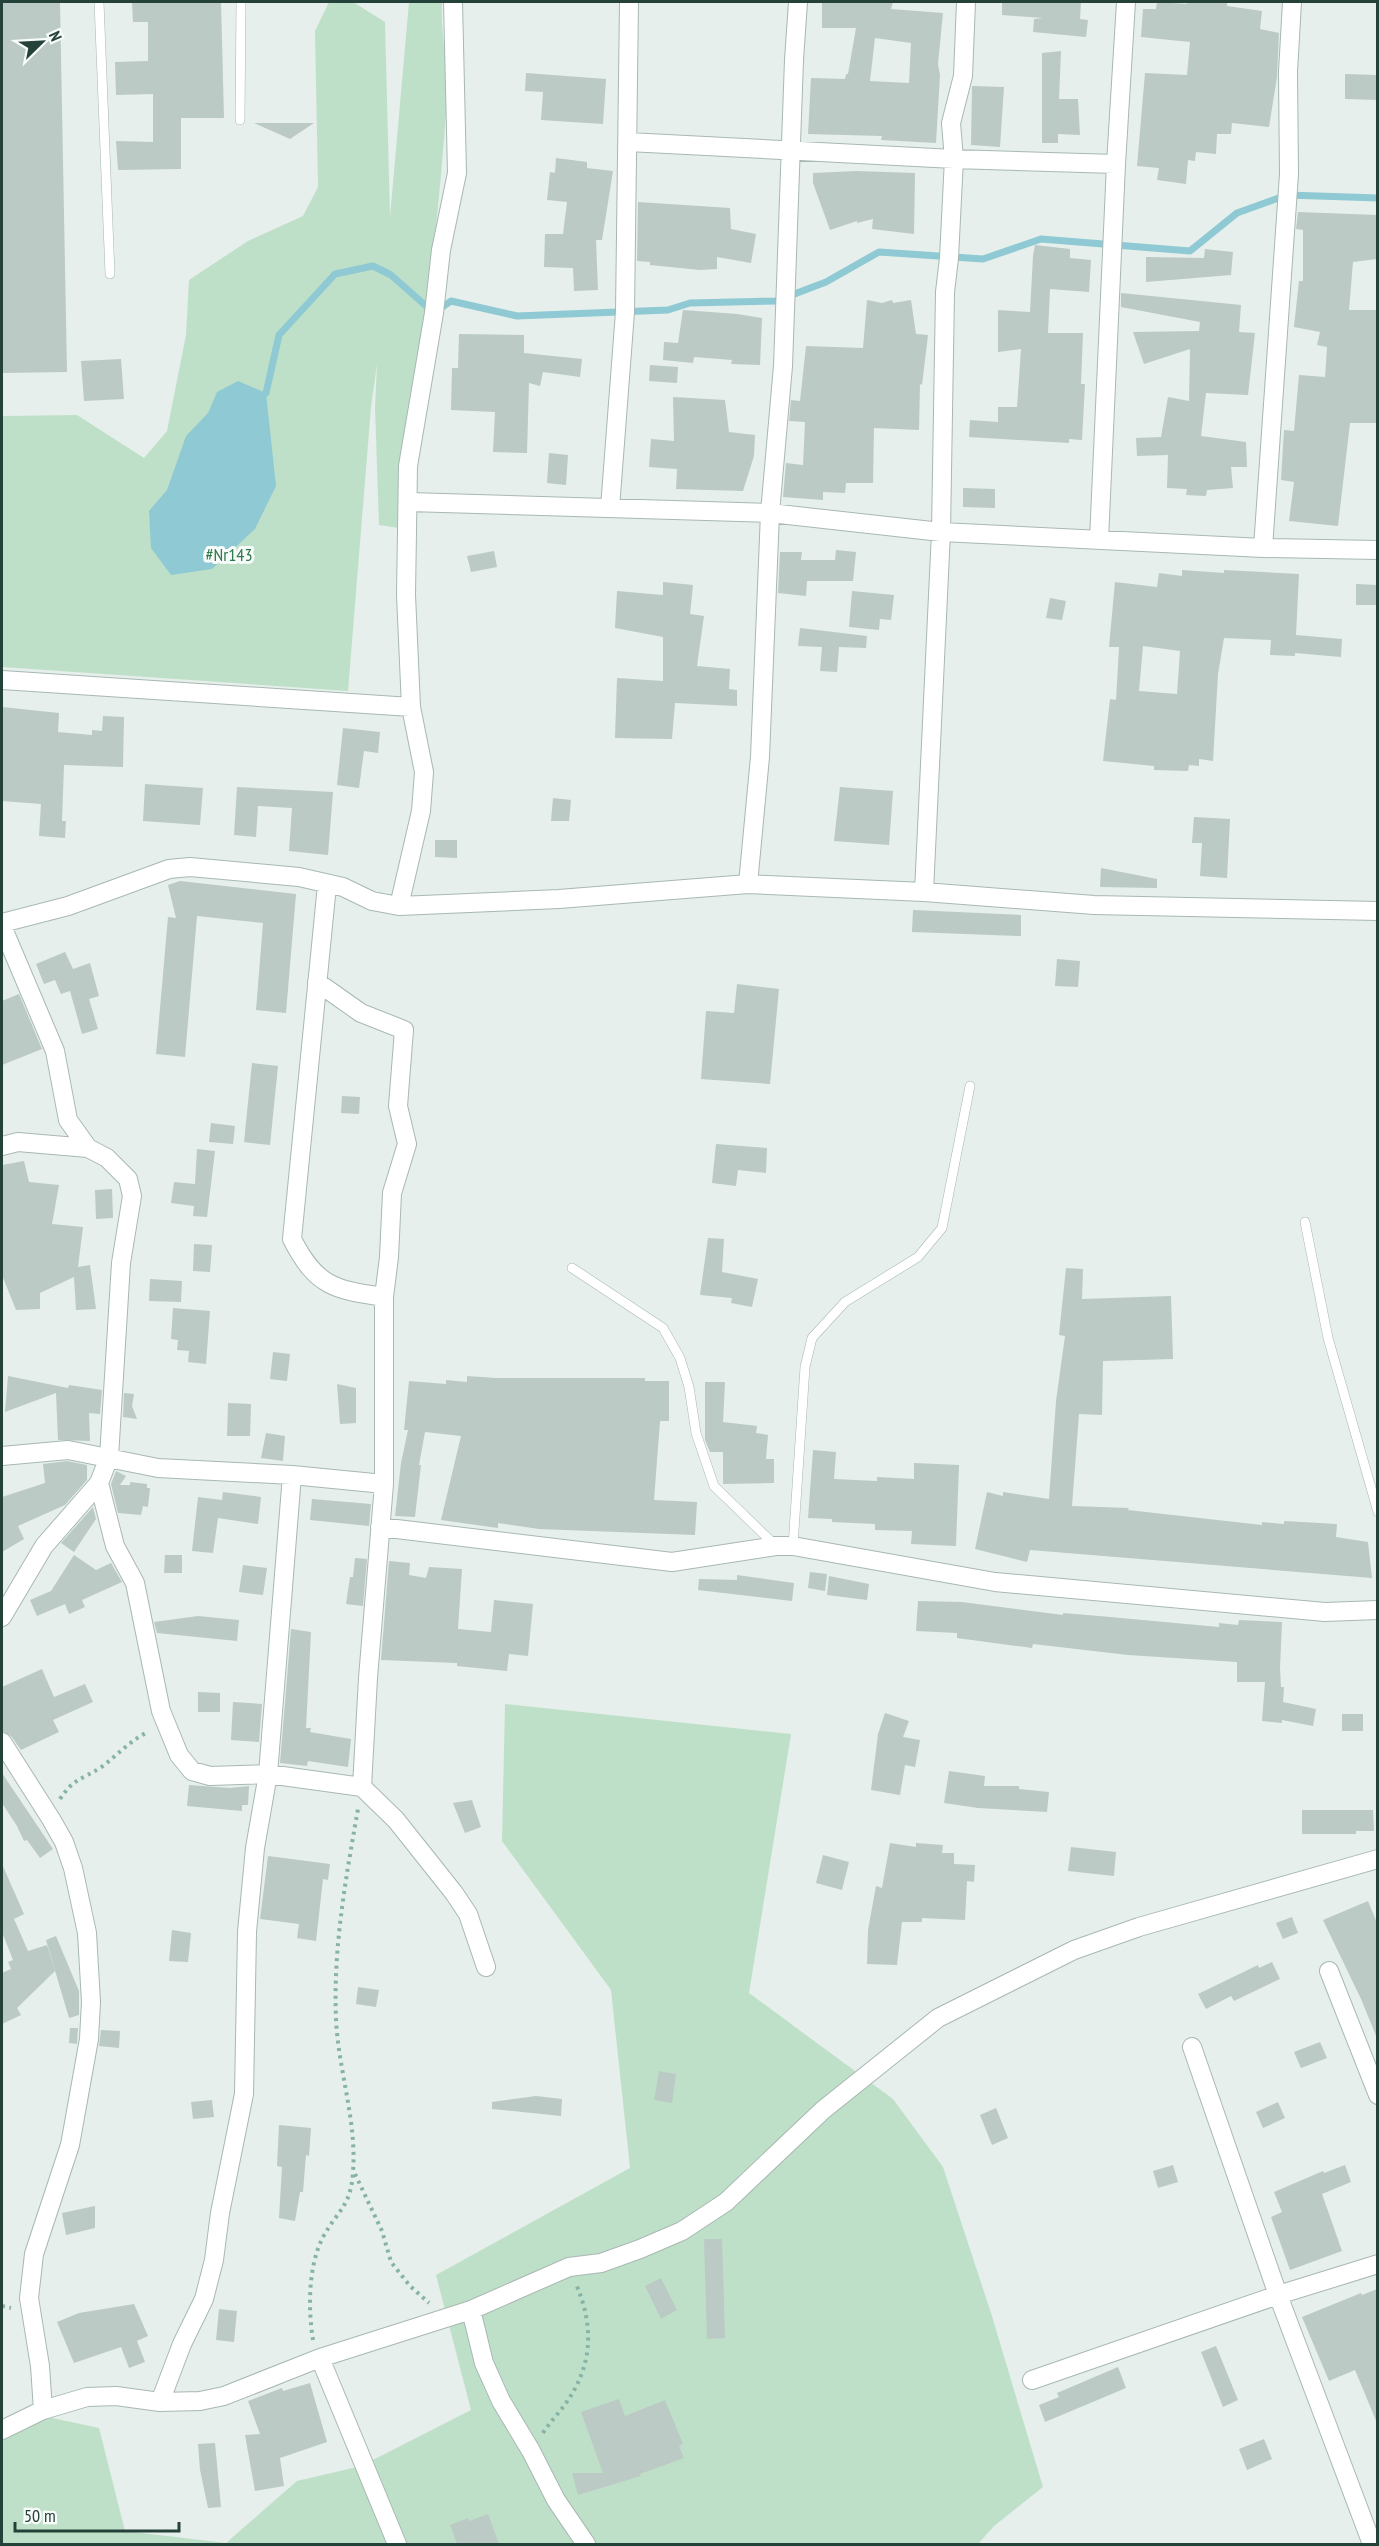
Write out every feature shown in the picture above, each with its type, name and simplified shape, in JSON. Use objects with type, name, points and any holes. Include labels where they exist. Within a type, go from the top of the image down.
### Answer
[{"type":"street","points":[[399,906],[421,812],[424,772],[411,707],[406,595],[408,466],[434,313],[441,250],[457,173],[453,2]]},
{"type":"street","points":[[610,508],[625,312],[629,2]]},
{"type":"street","points":[[748,884],[760,757],[770,513],[783,366],[790,149],[798,2]]},
{"type":"street","points":[[924,892],[941,532],[945,292],[954,159],[951,123],[963,76],[966,2]]},
{"type":"street","points":[[1099,540],[1116,164],[1126,2]]},
{"type":"street","points":[[1263,548],[1289,174],[1288,72],[1292,2]]},
{"type":"street","points":[[628,142],[954,159],[1116,164]]},
{"type":"street","points":[[409,502],[770,513],[941,532],[1263,548],[1377,550]]},
{"type":"street","points":[[2,680],[411,707]]},
{"type":"street","points":[[88,1148],[68,1120],[55,1051],[2,928],[169,869],[190,867],[299,877],[343,887],[372,901],[399,906],[631,895],[748,884],[924,892],[1094,905],[1377,911]]},
{"type":"street","points":[[327,885],[292,1239],[310,1269],[327,1283],[344,1291],[384,1297]]},
{"type":"street","points":[[317,982],[360,1013],[404,1030],[398,1106],[407,1144],[392,1193],[389,1257],[384,1297],[384,1484],[368,1678],[362,1787]]},
{"type":"street","points":[[2,1146],[18,1142],[88,1148],[107,1158],[128,1179],[132,1196],[121,1263],[109,1457],[99,1483],[44,1546],[2,1617]]},
{"type":"street","points":[[2,1456],[68,1450],[158,1468],[292,1475],[384,1484]]},
{"type":"street","points":[[160,2402],[182,2344],[204,2299],[214,2260],[220,2213],[242,2105],[247,1932],[255,1848],[268,1774],[292,1475]]},
{"type":"street","points":[[99,1483],[115,1546],[135,1583],[155,1688],[179,1755],[192,1771],[210,1776],[268,1774],[362,1787],[396,1820],[454,1893],[468,1914],[486,1967]]},
{"type":"street","points":[[380,1527],[672,1562],[784,1546],[995,1582],[1325,1612],[1377,1610]]},
{"type":"street","points":[[2,1742],[51,1819],[64,1842],[74,1868],[87,1933],[92,2002],[89,2039],[70,2145],[34,2254],[29,2298],[40,2366],[43,2410]]},
{"type":"street","points":[[2,2430],[43,2410],[87,2397],[116,2396],[160,2402],[200,2401],[224,2396],[320,2358],[471,2310],[569,2267],[601,2263],[640,2249],[682,2231],[726,2202],[823,2110],[938,2018],[1074,1950],[1139,1928],[1377,1859]]},
{"type":"street","points":[[1329,1971],[1377,2095]]},
{"type":"street","points":[[1192,2048],[1278,2295],[1372,2544]]},
{"type":"street","points":[[1032,2380],[1278,2295],[1377,2264]]},
{"type":"street","points":[[471,2310],[491,2380],[501,2401],[531,2451],[545,2482],[586,2544]]},
{"type":"street","points":[[320,2358],[398,2544]]},
{"type":"lane","points":[[99,2],[110,274]]},
{"type":"lane","points":[[240,120],[241,2]]},
{"type":"lane","points":[[784,1546],[805,1367],[812,1338],[845,1302],[918,1257],[942,1228],[970,1086]]},
{"type":"lane","points":[[1305,1222],[1328,1338],[1377,1512]]},
{"type":"lane","points":[[572,1268],[663,1328],[681,1359],[689,1387],[696,1433],[714,1486],[784,1546]]},
{"type":"path","points":[[51,1819],[60,1799],[70,1785],[99,1768],[138,1737],[166,1724]]},
{"type":"path","points":[[320,2358],[311,2326],[314,2267],[323,2238],[345,2206],[351,2192],[353,2172],[354,2140],[336,2019],[337,1962],[349,1863],[362,1787]]},
{"type":"path","points":[[353,2172],[382,2231],[391,2262],[410,2286],[444,2318]]},
{"type":"path","points":[[531,2451],[577,2385],[588,2345],[589,2325],[585,2305],[569,2267]]},
{"type":"green space","name":"#Nr143","points":[[329,2],[353,2],[385,22],[390,217],[409,2],[442,2],[447,85],[433,259],[399,528],[379,525],[375,408],[377,364],[371,407],[348,691],[2,667],[2,416],[77,415],[144,458],[167,431],[186,335],[189,280],[248,241],[303,216],[318,187],[315,31]]},
{"type":"green space","points":[[505,1704],[791,1734],[749,1993],[893,2099],[943,2167],[991,2313],[1043,2487],[994,2526],[978,2544],[2,2544],[2,2433],[43,2416],[99,2428],[125,2531],[226,2543],[297,2481],[361,2466],[471,2410],[436,2275],[630,2168],[611,1990],[502,1841]]},
{"type":"water","points":[[238,381],[266,393],[276,486],[255,529],[212,569],[171,575],[151,548],[149,511],[167,490],[186,436],[208,413],[217,392]]},
{"type":"building","points":[[2,2],[60,2],[67,372],[2,373]]},
{"type":"building","points":[[132,2],[221,2],[224,118],[181,118],[181,169],[118,170],[116,141],[153,142],[153,94],[116,95],[115,62],[148,61],[148,22],[133,22]]},
{"type":"building","points":[[822,2],[893,2],[891,9],[943,13],[938,64],[940,75],[936,143],[881,140],[882,136],[808,134],[811,78],[845,79],[848,74],[856,28],[822,28]],"holes":[[[875,38],[911,43],[909,83],[870,81]]]},
{"type":"building","points":[[1002,2],[1081,2],[1080,19],[1088,20],[1086,37],[1033,32],[1034,19],[1043,18],[1002,15]]},
{"type":"building","points":[[1157,2],[1187,4],[1187,2],[1227,2],[1227,6],[1262,11],[1260,29],[1279,33],[1277,77],[1269,127],[1232,123],[1231,134],[1217,134],[1216,154],[1196,152],[1195,161],[1188,160],[1186,184],[1157,180],[1159,168],[1137,166],[1145,73],[1187,75],[1190,42],[1141,37],[1143,9],[1156,9]]},
{"type":"building","points":[[1061,51],[1059,99],[1078,99],[1080,135],[1058,134],[1058,143],[1042,143],[1042,53]]},
{"type":"building","points":[[526,73],[606,79],[603,124],[541,120],[543,92],[525,91]]},
{"type":"building","points":[[1345,74],[1377,75],[1377,100],[1345,99]]},
{"type":"building","points":[[972,86],[1004,87],[1000,147],[971,145]]},
{"type":"building","points":[[254,123],[314,123],[290,139]]},
{"type":"building","points":[[556,158],[587,162],[587,168],[613,171],[602,240],[596,240],[598,290],[574,291],[573,268],[544,267],[545,234],[563,234],[567,202],[547,200],[550,172],[555,173]]},
{"type":"building","points":[[856,171],[915,173],[914,234],[872,229],[873,219],[857,223],[857,221],[830,230],[813,183],[813,173]]},
{"type":"building","points":[[638,202],[730,208],[731,229],[756,234],[751,263],[717,257],[717,269],[700,270],[650,265],[650,262],[637,261]]},
{"type":"building","points":[[1298,212],[1377,215],[1377,259],[1353,262],[1349,310],[1377,310],[1377,423],[1350,423],[1338,526],[1289,521],[1294,482],[1281,480],[1284,430],[1294,431],[1299,375],[1325,377],[1327,347],[1317,345],[1320,332],[1294,327],[1299,281],[1303,281],[1303,230],[1296,229]]},
{"type":"building","points":[[1035,245],[1070,249],[1070,258],[1091,260],[1089,292],[1050,289],[1048,333],[1083,333],[1081,384],[1085,384],[1082,440],[1069,439],[1069,443],[969,437],[970,420],[998,422],[998,407],[1017,407],[1021,349],[998,352],[998,310],[1030,312]]},
{"type":"building","points":[[1205,249],[1233,252],[1231,275],[1146,282],[1146,257],[1204,258]]},
{"type":"building","points":[[1121,293],[1241,305],[1239,332],[1255,333],[1248,395],[1206,393],[1201,436],[1246,442],[1247,467],[1231,467],[1233,488],[1207,490],[1206,496],[1186,495],[1187,489],[1167,488],[1168,455],[1137,456],[1136,438],[1161,437],[1168,397],[1189,401],[1190,349],[1144,364],[1133,332],[1199,331],[1200,322],[1121,307]]},
{"type":"building","points":[[867,300],[882,303],[892,300],[893,303],[911,300],[916,334],[928,335],[922,385],[920,384],[919,430],[874,428],[873,483],[846,483],[845,493],[823,492],[823,500],[783,497],[786,463],[803,465],[805,422],[789,421],[791,400],[800,401],[806,346],[863,348]]},
{"type":"building","points":[[683,310],[762,318],[760,365],[731,364],[732,360],[694,357],[693,363],[663,360],[664,342],[678,343]]},
{"type":"building","points":[[459,334],[524,335],[524,353],[582,359],[580,377],[543,372],[540,386],[529,383],[527,453],[493,452],[495,412],[451,410],[452,368],[458,368]]},
{"type":"building","points":[[121,359],[124,399],[84,401],[81,361]]},
{"type":"building","points":[[650,365],[678,367],[677,383],[649,381]]},
{"type":"building","points":[[673,397],[725,400],[729,432],[755,435],[754,456],[743,491],[676,489],[677,469],[649,467],[651,439],[674,441]]},
{"type":"building","points":[[549,453],[568,455],[566,485],[547,483]]},
{"type":"building","points":[[963,488],[995,489],[995,508],[963,507]]},
{"type":"building","points":[[836,550],[856,552],[853,581],[807,581],[806,596],[778,593],[780,552],[802,552],[801,560],[835,560]]},
{"type":"building","points":[[494,551],[497,567],[471,572],[467,556]]},
{"type":"building","points":[[1182,570],[1299,574],[1296,635],[1342,639],[1341,657],[1295,653],[1295,656],[1270,655],[1271,640],[1224,638],[1218,674],[1213,761],[1199,759],[1199,766],[1189,765],[1188,771],[1154,770],[1154,766],[1103,761],[1110,699],[1116,700],[1119,647],[1109,647],[1115,582],[1157,587],[1159,573],[1182,576]],"holes":[[[1143,646],[1180,651],[1177,694],[1139,691]]]},
{"type":"building","points":[[663,582],[693,585],[690,614],[704,616],[697,666],[730,669],[729,689],[737,690],[737,706],[675,703],[672,739],[615,738],[617,678],[663,681],[663,637],[615,628],[617,591],[663,595]]},
{"type":"building","points":[[1356,584],[1377,585],[1377,605],[1356,605]]},
{"type":"building","points":[[852,591],[894,595],[891,620],[880,619],[879,630],[849,627]]},
{"type":"building","points":[[1050,598],[1066,601],[1062,620],[1046,618]]},
{"type":"building","points":[[800,628],[867,636],[866,648],[839,647],[837,672],[820,671],[822,647],[798,646]]},
{"type":"building","points":[[2,707],[59,713],[58,732],[92,735],[92,730],[102,731],[103,716],[124,717],[123,767],[64,765],[62,821],[66,821],[65,838],[39,836],[41,804],[2,801]]},
{"type":"building","points":[[343,728],[380,732],[378,753],[364,751],[359,788],[337,785]]},
{"type":"building","points":[[145,784],[203,788],[200,825],[143,821]]},
{"type":"building","points":[[237,787],[333,792],[328,855],[289,851],[292,808],[258,806],[256,837],[234,835]]},
{"type":"building","points":[[840,787],[893,791],[889,845],[834,841]]},
{"type":"building","points":[[553,798],[571,800],[569,821],[551,821]]},
{"type":"building","points":[[1194,817],[1230,819],[1227,878],[1200,876],[1202,843],[1192,843]]},
{"type":"building","points":[[435,840],[457,840],[457,858],[435,857]]},
{"type":"building","points":[[1101,868],[1157,879],[1157,888],[1100,887]]},
{"type":"building","points":[[180,881],[296,894],[286,1013],[256,1010],[263,923],[197,916],[185,1057],[156,1054],[168,917],[176,918],[168,885]]},
{"type":"building","points":[[913,910],[1021,915],[1021,936],[912,932]]},
{"type":"building","points":[[65,952],[73,969],[90,963],[99,996],[89,999],[98,1029],[82,1034],[70,991],[61,994],[55,980],[44,984],[36,964]]},
{"type":"building","points":[[1057,959],[1080,961],[1078,987],[1055,986]]},
{"type":"building","points":[[737,984],[779,989],[770,1084],[701,1079],[706,1011],[734,1013]]},
{"type":"building","points":[[19,994],[42,1049],[2,1065],[2,1001]]},
{"type":"building","points":[[252,1063],[278,1066],[270,1145],[244,1142]]},
{"type":"building","points":[[342,1096],[360,1097],[359,1114],[341,1113]]},
{"type":"building","points":[[211,1123],[235,1126],[233,1144],[209,1142]]},
{"type":"building","points":[[716,1144],[767,1148],[766,1173],[738,1170],[736,1186],[712,1183]]},
{"type":"building","points":[[197,1149],[215,1151],[207,1217],[193,1216],[194,1206],[171,1203],[174,1182],[195,1184]]},
{"type":"building","points":[[24,1161],[29,1182],[59,1185],[52,1224],[83,1227],[78,1267],[90,1265],[96,1309],[76,1310],[74,1277],[40,1293],[40,1309],[16,1310],[2,1275],[2,1165]]},
{"type":"building","points":[[112,1189],[113,1218],[96,1219],[95,1190]]},
{"type":"building","points":[[708,1238],[724,1239],[722,1272],[758,1279],[752,1307],[731,1303],[732,1298],[700,1295]]},
{"type":"building","points":[[194,1244],[212,1245],[210,1272],[193,1271]]},
{"type":"building","points":[[1066,1268],[1083,1269],[1082,1299],[1171,1296],[1173,1359],[1103,1361],[1102,1415],[1079,1414],[1072,1506],[1129,1508],[1128,1510],[1262,1525],[1262,1522],[1284,1524],[1284,1521],[1337,1524],[1336,1537],[1368,1542],[1372,1578],[1030,1550],[1027,1562],[975,1549],[987,1492],[1003,1496],[1003,1492],[1049,1499],[1056,1401],[1065,1336],[1059,1335]]},
{"type":"building","points":[[150,1279],[182,1281],[181,1302],[149,1301]]},
{"type":"building","points":[[173,1308],[210,1311],[206,1364],[188,1362],[189,1351],[177,1350],[178,1340],[171,1339]]},
{"type":"building","points":[[273,1352],[290,1354],[287,1381],[270,1379]]},
{"type":"building","points":[[8,1376],[68,1388],[69,1385],[102,1390],[100,1414],[89,1413],[90,1441],[58,1440],[56,1393],[5,1412]]},
{"type":"building","points":[[467,1376],[645,1378],[645,1381],[669,1381],[669,1421],[660,1421],[654,1500],[697,1502],[695,1535],[539,1529],[498,1523],[498,1528],[441,1520],[461,1436],[425,1432],[419,1465],[421,1465],[415,1517],[395,1516],[401,1463],[408,1430],[404,1430],[409,1381],[446,1384],[446,1380],[467,1382]]},
{"type":"building","points":[[705,1382],[725,1382],[723,1422],[757,1426],[756,1433],[768,1435],[766,1459],[774,1459],[774,1483],[723,1484],[723,1452],[710,1452],[705,1440]]},
{"type":"building","points":[[337,1384],[356,1388],[356,1423],[340,1424]]},
{"type":"building","points":[[124,1393],[134,1394],[132,1406],[137,1419],[123,1417]]},
{"type":"building","points":[[228,1403],[251,1404],[250,1436],[227,1436]]},
{"type":"building","points":[[266,1433],[285,1436],[283,1461],[261,1458]]},
{"type":"building","points":[[813,1450],[836,1452],[834,1479],[877,1481],[877,1477],[914,1479],[914,1463],[959,1465],[956,1546],[911,1544],[912,1531],[875,1530],[875,1524],[832,1522],[832,1519],[808,1518]]},
{"type":"building","points":[[67,1461],[87,1465],[87,1480],[65,1505],[18,1526],[24,1539],[2,1552],[2,1497],[45,1483],[43,1464]]},
{"type":"building","points":[[116,1471],[126,1476],[120,1485],[130,1485],[130,1482],[147,1484],[147,1488],[150,1488],[148,1507],[143,1506],[141,1515],[118,1513],[111,1484]]},
{"type":"building","points":[[223,1492],[261,1497],[258,1524],[218,1518],[213,1553],[192,1551],[198,1497],[222,1500]]},
{"type":"building","points":[[312,1499],[371,1504],[369,1526],[310,1520]]},
{"type":"building","points":[[93,1507],[96,1519],[74,1552],[61,1543]]},
{"type":"building","points":[[74,1555],[96,1570],[111,1563],[122,1582],[82,1600],[85,1607],[69,1614],[65,1604],[37,1616],[30,1600],[51,1591]]},
{"type":"building","points":[[165,1555],[182,1555],[182,1573],[164,1573]]},
{"type":"building","points":[[355,1558],[367,1559],[363,1606],[346,1604]]},
{"type":"building","points":[[389,1561],[410,1563],[409,1575],[426,1578],[429,1567],[462,1569],[458,1629],[491,1632],[494,1600],[533,1604],[528,1656],[509,1654],[507,1671],[457,1666],[457,1663],[381,1660]]},
{"type":"building","points":[[243,1565],[267,1568],[263,1595],[239,1592]]},
{"type":"building","points":[[810,1572],[827,1574],[825,1591],[808,1588]]},
{"type":"building","points":[[737,1575],[794,1583],[792,1601],[698,1590],[699,1579],[737,1580]]},
{"type":"building","points":[[829,1576],[869,1584],[867,1600],[827,1595]]},
{"type":"building","points":[[918,1601],[962,1602],[1063,1615],[1063,1613],[1219,1627],[1219,1623],[1238,1625],[1239,1620],[1282,1622],[1280,1668],[1281,1687],[1284,1687],[1283,1702],[1316,1709],[1313,1726],[1282,1720],[1282,1723],[1262,1721],[1265,1682],[1237,1682],[1237,1662],[1128,1655],[1033,1644],[1032,1648],[957,1638],[957,1633],[916,1631]]},
{"type":"building","points":[[198,1616],[239,1620],[237,1641],[157,1633],[154,1622]]},
{"type":"building","points":[[291,1629],[311,1632],[306,1728],[311,1728],[310,1732],[351,1739],[348,1767],[308,1761],[307,1766],[280,1763]]},
{"type":"building","points":[[42,1669],[54,1697],[85,1684],[93,1702],[53,1720],[59,1732],[21,1750],[11,1736],[2,1731],[2,1687]]},
{"type":"building","points":[[198,1692],[220,1693],[220,1712],[198,1712]]},
{"type":"building","points":[[233,1702],[262,1704],[259,1742],[231,1740]]},
{"type":"building","points":[[885,1713],[909,1721],[903,1737],[920,1740],[915,1767],[905,1765],[900,1795],[871,1790],[878,1734]]},
{"type":"building","points":[[1342,1714],[1363,1714],[1363,1731],[1342,1731]]},
{"type":"building","points":[[949,1771],[985,1776],[984,1786],[1019,1786],[1019,1789],[1049,1792],[1047,1812],[978,1808],[944,1803]]},
{"type":"building","points":[[2,1773],[53,1849],[40,1858],[27,1840],[24,1841],[2,1803]]},
{"type":"building","points":[[189,1785],[230,1788],[249,1786],[248,1805],[242,1805],[242,1811],[187,1806]]},
{"type":"building","points":[[472,1800],[481,1827],[465,1833],[453,1803]]},
{"type":"building","points":[[1302,1810],[1373,1810],[1374,1831],[1356,1831],[1356,1834],[1302,1834]]},
{"type":"building","points":[[890,1843],[916,1847],[916,1843],[943,1845],[942,1853],[954,1853],[954,1864],[975,1865],[974,1882],[967,1881],[965,1920],[922,1918],[922,1922],[902,1922],[897,1965],[867,1964],[868,1930],[876,1886],[882,1888]]},
{"type":"building","points":[[1071,1847],[1116,1852],[1114,1876],[1068,1871]]},
{"type":"building","points":[[823,1855],[849,1862],[842,1890],[816,1883]]},
{"type":"building","points":[[268,1856],[330,1864],[328,1880],[323,1879],[316,1941],[297,1938],[299,1924],[260,1919]]},
{"type":"building","points":[[2,1864],[24,1914],[14,1919],[28,1951],[47,1945],[55,1971],[17,2008],[21,2015],[2,2024],[2,1973],[11,1969],[8,1962],[13,1960],[2,1932]]},
{"type":"building","points":[[1368,1901],[1377,1923],[1377,2038],[1323,1920]]},
{"type":"building","points":[[1292,1917],[1298,1933],[1283,1939],[1276,1923]]},
{"type":"building","points":[[172,1930],[191,1933],[188,1962],[169,1961]]},
{"type":"building","points":[[56,1936],[79,1991],[79,2015],[69,2018],[46,1940]]},
{"type":"building","points":[[1272,1962],[1280,1979],[1234,2001],[1231,1996],[1206,2009],[1198,1994],[1258,1965],[1259,1968]]},
{"type":"building","points":[[358,1987],[379,1990],[376,2007],[356,2004]]},
{"type":"building","points":[[70,2028],[78,2028],[77,2044],[69,2043]]},
{"type":"building","points":[[101,2030],[120,2031],[119,2048],[99,2046]]},
{"type":"building","points":[[1320,2042],[1327,2058],[1301,2068],[1294,2052]]},
{"type":"building","points":[[659,2071],[676,2074],[672,2103],[654,2100]]},
{"type":"building","points":[[536,2096],[562,2099],[561,2116],[492,2109],[492,2102]]},
{"type":"building","points":[[212,2100],[214,2117],[193,2119],[191,2102]]},
{"type":"building","points":[[1278,2102],[1285,2118],[1263,2128],[1256,2112]]},
{"type":"building","points":[[996,2108],[1008,2138],[992,2145],[980,2115]]},
{"type":"building","points":[[279,2125],[311,2128],[303,2192],[300,2192],[295,2221],[279,2218],[282,2167],[277,2166]]},
{"type":"building","points":[[1173,2165],[1178,2182],[1158,2188],[1153,2171]]},
{"type":"building","points":[[1345,2165],[1351,2182],[1322,2194],[1342,2251],[1290,2270],[1271,2217],[1282,2212],[1274,2192],[1323,2171],[1324,2173]]},
{"type":"building","points":[[95,2206],[95,2228],[66,2235],[62,2213]]},
{"type":"building","points":[[704,2239],[722,2239],[725,2338],[707,2339]]},
{"type":"building","points":[[661,2278],[677,2310],[661,2319],[645,2286]]},
{"type":"building","points":[[1377,2289],[1377,2423],[1355,2370],[1329,2381],[1302,2317],[1361,2293],[1362,2295]]},
{"type":"building","points":[[134,2304],[148,2336],[137,2341],[145,2362],[129,2368],[121,2347],[74,2363],[57,2322],[79,2313]]},
{"type":"building","points":[[219,2309],[237,2311],[234,2342],[216,2340]]},
{"type":"building","points":[[1216,2346],[1238,2400],[1223,2407],[1201,2352]]},
{"type":"building","points":[[1118,2367],[1126,2388],[1045,2422],[1039,2405],[1059,2397],[1057,2393]]},
{"type":"building","points":[[310,2383],[327,2442],[280,2458],[284,2486],[255,2491],[245,2435],[260,2434],[248,2401],[282,2388],[283,2391]]},
{"type":"building","points":[[619,2399],[625,2416],[665,2400],[683,2444],[679,2446],[684,2458],[640,2474],[641,2476],[578,2495],[572,2473],[603,2473],[581,2412]]},
{"type":"building","points":[[1264,2439],[1272,2459],[1247,2470],[1239,2449]]},
{"type":"building","points":[[215,2443],[221,2507],[208,2508],[200,2470],[198,2444]]},
{"type":"building","points":[[488,2514],[499,2544],[457,2544],[450,2525]]},
{"type":"waterway","points":[[266,393],[279,335],[335,274],[373,266],[391,275],[434,313],[451,301],[517,316],[668,310],[690,303],[776,301],[826,282],[879,252],[983,259],[1041,239],[1190,251],[1237,213],[1287,195],[1378,198]]}]
